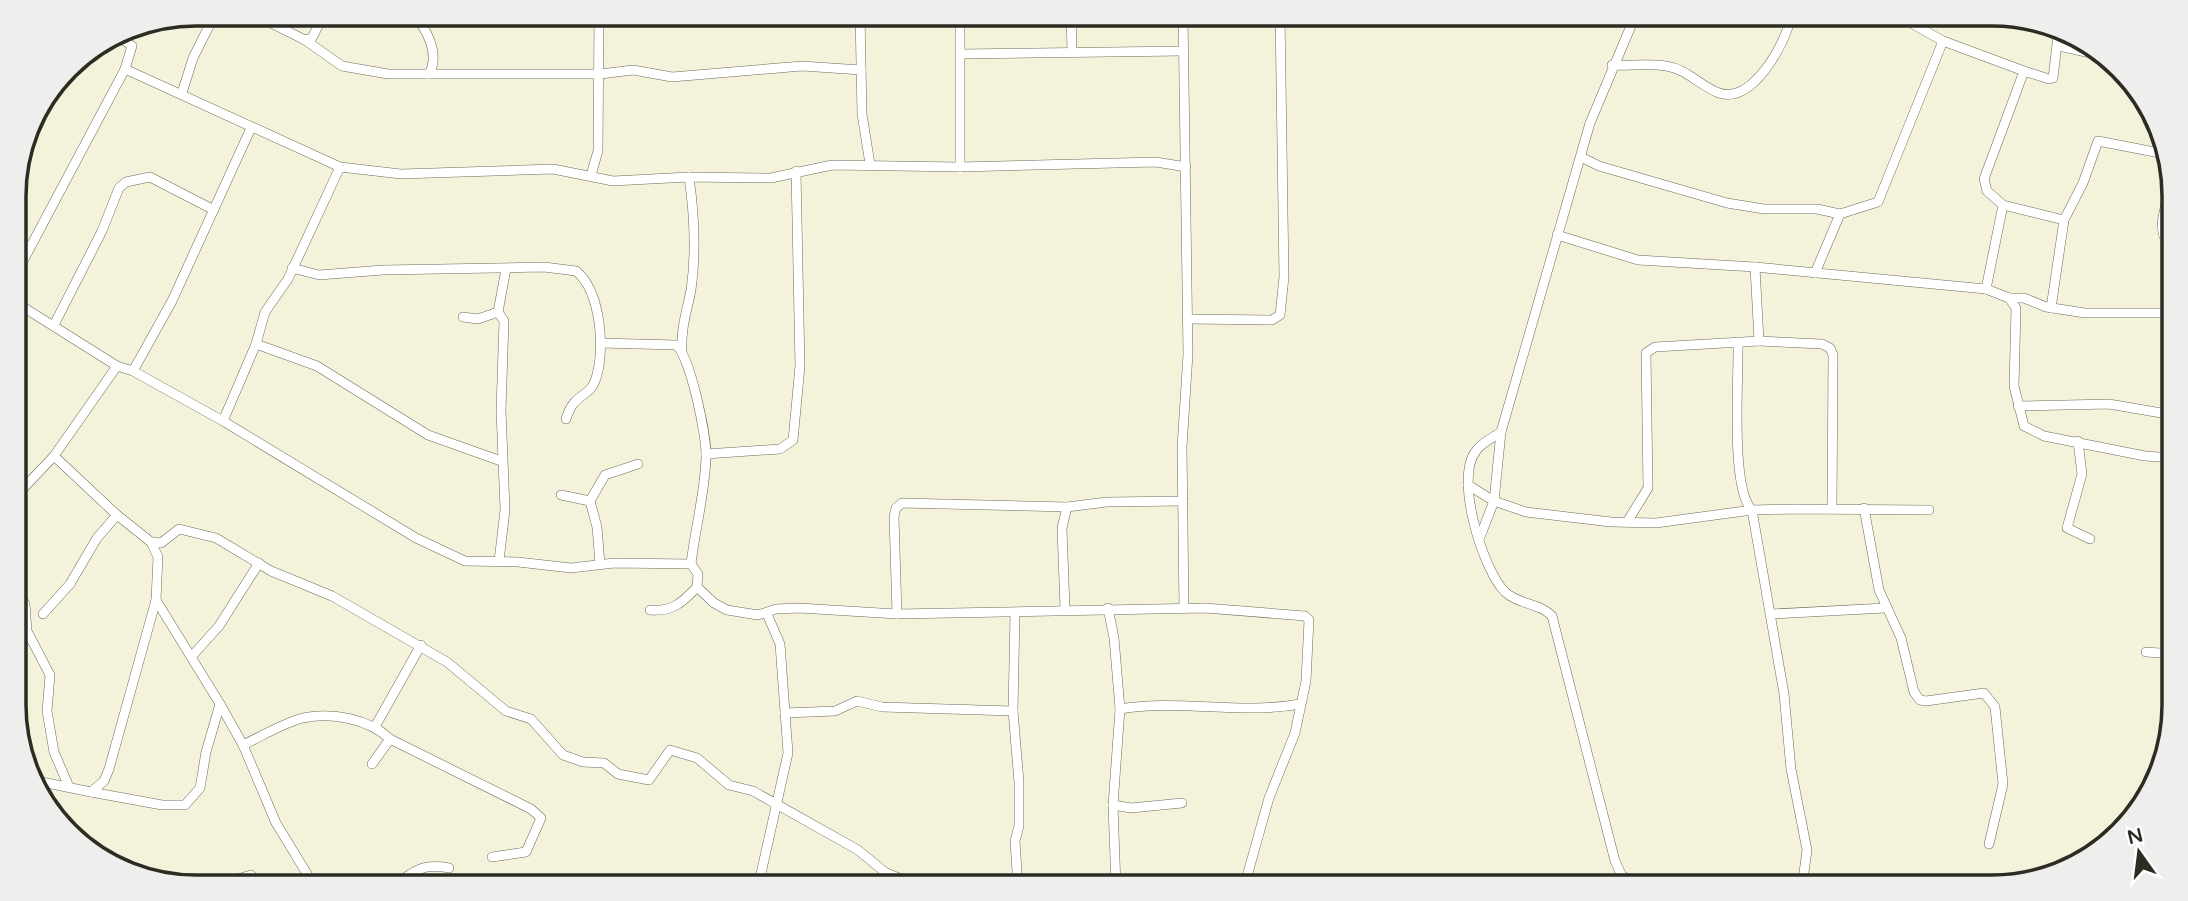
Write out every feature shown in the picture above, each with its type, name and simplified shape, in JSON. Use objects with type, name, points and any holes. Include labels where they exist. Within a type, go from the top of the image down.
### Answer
[{"type":"street","points":[[1183,26],[1187,318],[1184,608]]},
{"type":"street","points":[[1187,318],[1272,320],[1280,315],[1283,277],[1280,26]]},
{"type":"street","points":[[1479,539],[1494,501],[1501,432],[1590,123],[1630,26]]},
{"type":"street","points":[[1612,65],[1667,66],[1682,70],[1719,93],[1737,94],[1746,91],[1775,56],[1787,26]]},
{"type":"street","points":[[1916,26],[1943,41],[2049,79],[2053,78],[2059,40]]},
{"type":"street","points":[[182,93],[193,58],[209,27]]},
{"type":"street","points":[[279,27],[305,40],[342,66],[388,74],[600,74],[634,70],[672,77],[802,66],[861,70]]},
{"type":"street","points":[[305,40],[312,38],[318,27]]},
{"type":"street","points":[[424,27],[434,58],[429,74]]},
{"type":"street","points":[[591,175],[598,151],[599,27]]},
{"type":"street","points":[[860,27],[862,114],[870,164]]},
{"type":"street","points":[[960,27],[960,167]]},
{"type":"street","points":[[1071,27],[1072,52]]},
{"type":"street","points":[[1581,157],[1599,166],[1727,203],[1764,209],[1817,209],[1840,214],[1878,202],[1943,41]]},
{"type":"street","points":[[27,254],[125,69],[132,47],[126,42]]},
{"type":"street","points":[[2059,46],[2079,50]]},
{"type":"street","points":[[961,54],[1183,51]]},
{"type":"street","points":[[125,69],[340,167],[401,174],[553,169],[613,181],[689,177],[771,178],[832,165],[870,164],[960,167],[1156,162],[1186,167]]},
{"type":"street","points":[[2024,71],[1984,179],[1984,186],[2003,205],[2064,220]]},
{"type":"street","points":[[133,371],[172,301],[251,128]]},
{"type":"street","points":[[2051,308],[2064,220],[2083,183],[2098,141],[2156,152]]},
{"type":"street","points":[[223,421],[256,344],[265,312],[288,279],[340,167]]},
{"type":"street","points":[[706,454],[780,449],[793,440],[800,366],[796,171]]},
{"type":"street","points":[[54,325],[102,231],[120,188],[126,182],[150,177],[214,210]]},
{"type":"street","points":[[650,610],[667,611],[697,587],[698,574],[691,564],[706,454],[690,371],[682,349],[681,325],[691,290],[696,229],[689,177]]},
{"type":"street","points":[[1986,289],[2003,205]]},
{"type":"street","points":[[1815,273],[1840,214]]},
{"type":"street","points":[[1557,235],[1638,260],[1755,267],[1986,289],[2009,298],[2031,300],[2051,308],[2097,313],[2162,313]]},
{"type":"street","points":[[292,268],[319,275],[383,270],[561,267],[576,271],[590,286],[597,312],[600,343],[596,380],[589,391],[574,399],[566,419]]},
{"type":"street","points":[[1755,267],[1759,341]]},
{"type":"street","points":[[499,561],[505,510],[501,461],[504,321],[498,312],[506,269]]},
{"type":"street","points":[[2009,298],[2016,308],[2014,386],[2024,426],[2033,432],[2144,456],[2162,457]]},
{"type":"street","points":[[27,309],[117,366],[133,371],[223,421],[416,538],[465,561],[499,561],[571,568],[600,564],[691,564]]},
{"type":"street","points":[[463,317],[478,318],[498,312]]},
{"type":"street","points":[[1627,522],[1648,488],[1646,352],[1655,347],[1759,341],[1806,342],[1830,348],[1833,355],[1832,509]]},
{"type":"street","points":[[1738,342],[1737,455],[1744,501],[1752,510],[1784,694],[1791,769],[1807,850],[1804,874]]},
{"type":"street","points":[[600,343],[676,345],[682,349]]},
{"type":"street","points":[[256,344],[317,366],[428,435],[501,461]]},
{"type":"street","points":[[26,486],[54,456],[117,366]]},
{"type":"street","points":[[2018,406],[2109,404],[2162,413]]},
{"type":"street","points":[[1501,432],[1476,450],[1469,464],[1468,485],[1484,558],[1505,592],[1516,601],[1540,608],[1552,616],[1615,861],[1621,874]]},
{"type":"street","points":[[2078,442],[2082,474],[2067,528],[2090,539]]},
{"type":"street","points":[[54,456],[117,515],[155,544],[158,557],[156,600],[106,778],[91,792]]},
{"type":"street","points":[[600,564],[597,527],[590,501],[605,475],[638,464]]},
{"type":"street","points":[[1468,485],[1494,501],[1526,512],[1627,522],[1705,519],[1752,510],[1929,510]]},
{"type":"street","points":[[561,495],[590,501]]},
{"type":"street","points":[[897,614],[894,517],[899,505],[913,502],[1067,506],[1107,502],[1184,501]]},
{"type":"street","points":[[1065,610],[1062,528],[1067,506]]},
{"type":"street","points":[[1864,508],[1885,608],[1901,638],[1914,692],[1920,700],[1984,693],[1995,707],[2003,784],[1989,844]]},
{"type":"street","points":[[43,614],[70,584],[97,538],[117,515]]},
{"type":"street","points":[[155,544],[173,531],[188,529],[216,538],[259,563],[332,596],[386,629],[421,645],[447,662],[506,711],[531,719],[564,755],[583,762],[604,763],[618,774],[649,780],[670,750],[697,758],[729,785],[753,791],[858,850],[890,875]]},
{"type":"street","points":[[192,656],[219,626],[259,563]]},
{"type":"street","points":[[697,587],[714,603],[727,610],[767,614],[776,609],[799,608],[897,614],[1015,613],[1108,608],[1232,608],[1305,616],[1309,620],[1309,645],[1295,733],[1269,798],[1248,874]]},
{"type":"street","points":[[156,600],[243,745],[276,823],[308,875]]},
{"type":"street","points":[[1108,608],[1114,638],[1120,709],[1113,805],[1116,874]]},
{"type":"street","points":[[1770,614],[1885,608]]},
{"type":"street","points":[[1015,613],[1013,711],[1019,782],[1017,875]]},
{"type":"street","points":[[761,875],[788,753],[780,644],[767,614]]},
{"type":"street","points":[[26,620],[27,631],[50,676],[47,711],[54,752],[69,787]]},
{"type":"street","points":[[376,725],[421,645]]},
{"type":"street","points":[[2146,652],[2162,653]]},
{"type":"street","points":[[785,713],[835,711],[858,701],[882,707],[1013,711]]},
{"type":"street","points":[[45,783],[162,805],[185,805],[200,788],[206,752],[220,704]]},
{"type":"street","points":[[1120,709],[1186,706],[1281,708],[1300,704]]},
{"type":"street","points":[[243,745],[304,718],[340,717],[376,725],[390,739],[531,809],[541,818],[526,852],[492,857]]},
{"type":"street","points":[[372,764],[390,739]]},
{"type":"street","points":[[1113,805],[1132,808],[1182,803]]},
{"type":"street","points":[[407,875],[424,866],[449,867]]}]
